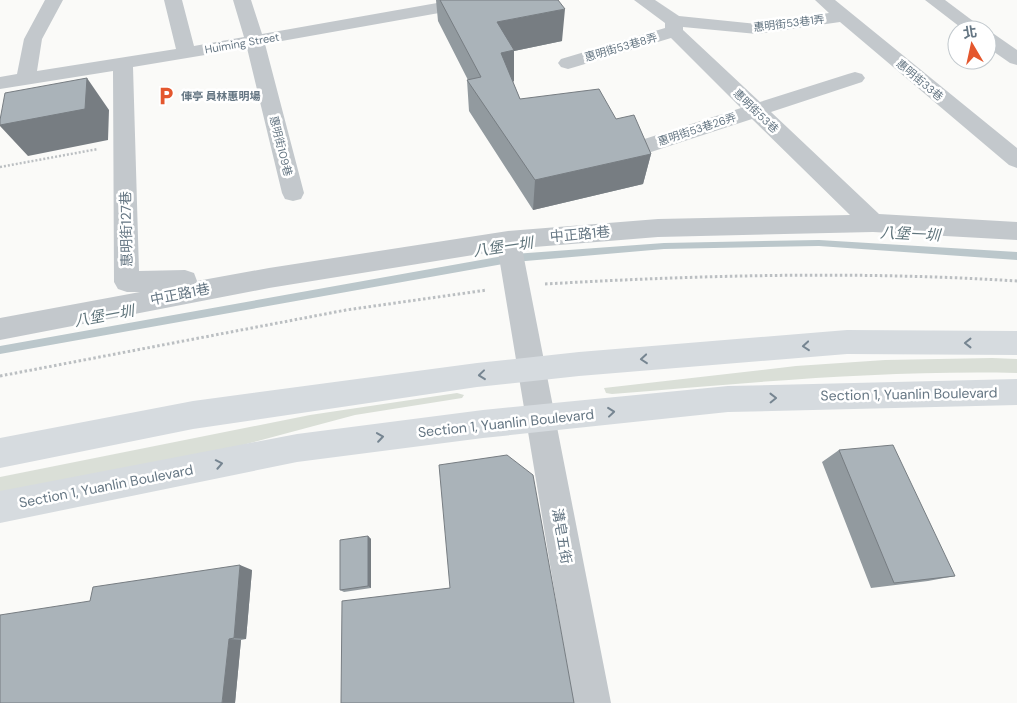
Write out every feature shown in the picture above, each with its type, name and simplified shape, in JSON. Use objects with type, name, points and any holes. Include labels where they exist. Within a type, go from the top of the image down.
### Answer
[{"type":"main road","points":[[0,453],[193,415],[477,375],[847,342],[1017,343]]},
{"type":"main road","name":"Section 1, Yuanlin Boulevard","points":[[0,507],[297,448],[540,418],[728,399],[1017,392]]},
{"type":"street","points":[[26,79],[33,40],[54,0]]},
{"type":"street","points":[[173,0],[186,53]]},
{"type":"street","name":"惠明街109巷","points":[[242,0],[256,41],[293,193]]},
{"type":"street","name":"Huiming Street","points":[[0,83],[256,41],[413,6],[484,0]]},
{"type":"street","name":"惠明街53巷","points":[[643,0],[674,26],[755,110],[873,222]]},
{"type":"street","name":"惠明街33巷","points":[[824,0],[1017,160]]},
{"type":"street","points":[[934,0],[962,20]]},
{"type":"street","name":"惠明街53巷1弄","points":[[674,26],[757,29],[844,16]]},
{"type":"street","name":"惠明街53巷8弄","points":[[568,62],[674,26]]},
{"type":"street","points":[[997,45],[1017,59]]},
{"type":"street","name":"惠明街127巷","points":[[123,64],[126,282],[269,278]]},
{"type":"street","name":"惠明街53巷26弄","points":[[640,148],[855,78]]},
{"type":"street","name":"中正路1巷","points":[[0,329],[269,278],[509,245],[658,228],[873,222],[1017,231]]},
{"type":"street","name":"溝皂五街","points":[[509,245],[514,280],[533,369],[540,418],[592,703]]},
{"type":"path","points":[[0,167],[125,144]]},
{"type":"shaded area","points":[[1017,359],[1017,373],[865,375],[612,394],[606,393],[604,388],[796,366],[885,360]]},
{"type":"shaded area","points":[[457,393],[464,395],[462,398],[355,415],[235,447],[0,493],[0,477],[310,415]]},
{"type":"building","points":[[440,0],[558,0],[565,9],[497,22],[514,50],[501,53],[520,99],[599,89],[616,119],[634,115],[651,154],[535,180],[467,80],[481,77]]},
{"type":"building","points":[[87,78],[85,109],[0,125],[5,93]]},
{"type":"building","points":[[893,445],[955,576],[894,583],[839,450]]},
{"type":"building","points":[[507,455],[533,475],[574,703],[341,703],[342,601],[450,588],[439,465]]},
{"type":"building","points":[[368,536],[368,586],[340,590],[340,540]]},
{"type":"building","points":[[240,565],[234,638],[229,639],[222,703],[0,703],[0,615],[90,601],[93,587]]},
{"type":"waterway","name":"八堡一圳","points":[[0,350],[514,258],[664,246],[819,243],[1017,256]]},
{"type":"place","name":"俥亭 員林惠明場","points":[[166,96]]}]
